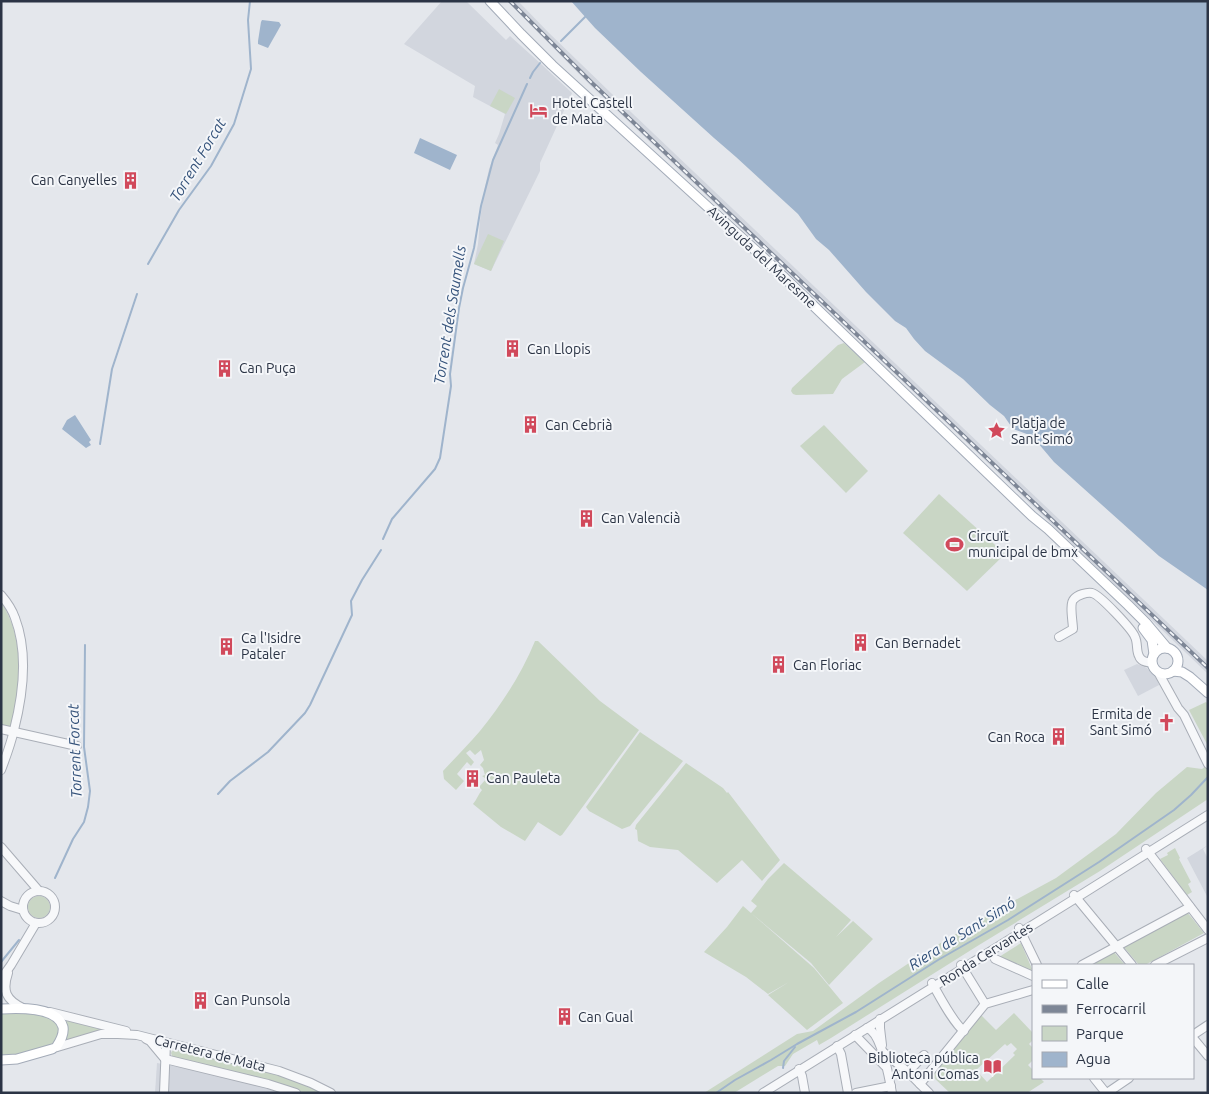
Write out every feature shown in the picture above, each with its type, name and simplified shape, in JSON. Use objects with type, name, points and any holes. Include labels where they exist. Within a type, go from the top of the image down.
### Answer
[{"type":"main road","name":"Avinguda del Maresme","points":[[490,1],[552,65],[766,260],[1032,516],[1134,610],[1167,648]]},
{"type":"main road","name":"Avinguda del Maresme","points":[[1032,516],[1044,531],[1149,635],[1153,644],[1153,658]]},
{"type":"main road","points":[[1171,672],[1176,667],[1176,654],[1167,648],[1160,649],[1153,658],[1153,667],[1158,672],[1162,674],[1182,672],[1208,693]]},
{"type":"main road","points":[[1177,659],[1208,688]]},
{"type":"main road","points":[[1,1009],[26,1009],[49,1012],[60,1020],[63,1028],[62,1035],[55,1047],[1,1066]]},
{"type":"main road","points":[[1,1060],[17,1059]]},
{"type":"street","points":[[1059,637],[1074,629],[1073,599],[1087,593],[1094,594],[1132,632],[1137,641],[1140,659],[1146,662],[1153,658]]},
{"type":"street","points":[[1,595],[15,617],[22,647],[20,704],[14,731],[1,770]]},
{"type":"street","points":[[1158,672],[1178,708],[1184,715],[1208,763]]},
{"type":"street","points":[[1169,690],[1167,682],[1171,672]]},
{"type":"street","points":[[1,729],[78,746]]},
{"type":"street","name":"Ronda Cervantes","points":[[763,1093],[933,984],[1208,815]]},
{"type":"street","points":[[1,846],[40,890],[50,895],[54,900],[53,915],[48,921],[36,923],[27,919],[23,910],[23,904],[29,894],[40,890]]},
{"type":"street","points":[[1147,851],[1208,930]]},
{"type":"street","points":[[1075,896],[1131,964]]},
{"type":"street","points":[[1,901],[23,910]]},
{"type":"street","points":[[1084,964],[1190,907]]},
{"type":"street","points":[[1,979],[36,923]]},
{"type":"street","points":[[1020,930],[1037,964]]},
{"type":"street","points":[[1157,964],[1208,938]]},
{"type":"street","points":[[995,959],[1032,976]]},
{"type":"street","points":[[11,964],[5,985],[7,995],[13,1003],[26,1009]]},
{"type":"street","points":[[962,966],[985,1004]]},
{"type":"street","points":[[933,984],[960,1028],[964,1031]]},
{"type":"street","points":[[920,1084],[931,1073],[985,1004],[1032,990]]},
{"type":"street","points":[[49,1012],[137,1035]]},
{"type":"street","points":[[856,1093],[891,1089],[883,1052],[880,1019]]},
{"type":"street","points":[[1194,1036],[1208,1025]]},
{"type":"street","points":[[867,1028],[871,1029],[874,1033],[883,1052],[908,1072],[929,1093]]},
{"type":"street","points":[[55,1047],[101,1034],[137,1035]]},
{"type":"street","name":"Carretera de Mata","points":[[137,1035],[279,1071],[311,1082],[332,1093]]},
{"type":"street","name":"Carretera de Mata","points":[[137,1035],[150,1042],[165,1059],[268,1084],[296,1093]]},
{"type":"street","points":[[855,1035],[887,1069]]},
{"type":"street","points":[[1194,1038],[1208,1056]]},
{"type":"street","points":[[164,1093],[166,1043]]},
{"type":"street","points":[[837,1046],[841,1054],[848,1093]]},
{"type":"street","points":[[908,1072],[924,1055]]},
{"type":"street","points":[[799,1069],[805,1093]]},
{"type":"street","points":[[1095,1079],[1107,1093],[1128,1079]]},
{"type":"street","points":[[777,1084],[779,1093]]},
{"type":"shaded area","points":[[442,1],[466,1],[506,40],[510,36],[572,93],[540,163],[540,171],[491,271],[474,264],[485,187],[489,169],[498,145],[495,143],[505,114],[473,97],[475,86],[404,44]]},
{"type":"shaded area","points":[[507,1],[518,1],[612,94],[1208,661],[1208,674],[590,85]]},
{"type":"shaded area","points":[[1137,664],[1147,668],[1157,679],[1159,685],[1138,696],[1124,670]]},
{"type":"shaded area","points":[[1208,845],[1203,849],[1208,859],[1208,898],[1187,858]]},
{"type":"shaded area","points":[[157,1063],[268,1084],[296,1093],[155,1093]]},
{"type":"green space","points":[[499,89],[515,98],[506,114],[490,106]]},
{"type":"green space","points":[[488,234],[504,241],[491,271],[474,264]]},
{"type":"green space","points":[[844,343],[865,362],[842,379],[833,394],[793,394],[792,388],[838,345]]},
{"type":"green space","points":[[824,425],[868,471],[846,493],[800,446]]},
{"type":"green space","name":"Circuït municipal de bmx","points":[[939,494],[1005,554],[967,591],[903,533]]},
{"type":"green space","points":[[1,602],[9,616],[14,631],[19,662],[17,694],[10,727],[1,725]]},
{"type":"green space","points":[[535,641],[538,641],[600,701],[639,730],[562,835],[560,836],[538,822],[525,841],[501,827],[473,804],[482,790],[479,787],[486,779],[482,776],[485,775],[480,765],[484,760],[481,750],[475,755],[470,750],[466,753],[474,762],[471,766],[467,762],[457,774],[464,781],[456,790],[444,779],[443,771],[480,731],[496,710],[518,676]]},
{"type":"green space","points":[[1206,702],[1208,704],[1208,746],[1189,710]]},
{"type":"green space","points":[[640,732],[683,761],[630,826],[622,829],[589,811],[586,807]]},
{"type":"green space","points":[[686,763],[728,792],[780,860],[762,881],[742,860],[717,883],[678,850],[650,847],[638,841],[636,825]]},
{"type":"green space","points":[[1208,764],[1208,799],[1100,871],[831,1038],[819,1045],[817,1040],[793,1054],[785,1066],[778,1066],[734,1093],[704,1093],[797,1034],[813,1031],[927,951],[1056,878],[1116,834],[1156,793],[1187,767],[1202,769]]},
{"type":"green space","points":[[1175,848],[1191,882],[1188,884],[1192,892],[1187,895],[1160,859],[1168,855],[1167,853]]},
{"type":"green space","points":[[784,863],[851,920],[836,937],[853,921],[873,939],[829,985],[811,963],[751,913],[757,906],[751,901],[768,879]]},
{"type":"green space","points":[[39,896],[47,899],[50,907],[47,915],[39,918],[31,915],[28,907],[31,899]]},
{"type":"green space","points":[[743,906],[814,968],[843,1003],[807,1030],[768,995],[789,982],[768,994],[746,977],[704,952]]},
{"type":"green space","points":[[1187,912],[1204,933],[1147,964],[1138,964],[1123,946]]},
{"type":"green space","points":[[1021,943],[1032,969],[1030,972],[999,957]]},
{"type":"green space","points":[[1113,951],[1124,964],[1088,964]]},
{"type":"green space","points":[[1,1012],[29,1012],[53,1017],[60,1027],[59,1038],[52,1046],[1,1058]]},
{"type":"green space","points":[[1014,1013],[1032,1032],[1032,1041],[1029,1044],[1032,1047],[1032,1061],[1028,1065],[1032,1069],[1032,1079],[1041,1079],[1044,1082],[1027,1093],[950,1093],[932,1076],[980,1014],[996,1030]],"holes":[[[1011,1043],[1017,1049],[1013,1053],[1015,1055],[987,1082],[976,1070],[1005,1044],[1007,1046]]]},
{"type":"green space","points":[[64,1019],[111,1030],[65,1042],[67,1028]]},
{"type":"green space","points":[[176,1050],[282,1076],[322,1093],[303,1093],[273,1082],[173,1058],[171,1053]]},
{"type":"water","points":[[571,1],[1208,1],[1208,590],[1159,556],[1054,462],[1032,436],[1013,429],[1004,416],[963,379],[925,351],[906,328],[895,321],[829,250],[816,239],[798,214],[641,72],[595,28]]},
{"type":"water","points":[[262,20],[279,22],[281,25],[268,48],[258,44]]},
{"type":"water","points":[[420,138],[457,155],[450,170],[414,153]]},
{"type":"water","points":[[75,415],[91,440],[89,442],[91,445],[86,448],[62,429],[67,420]]},
{"type":"waterway","name":"Torrent Forcat","points":[[148,264],[179,210],[211,166],[234,124],[251,69],[248,20],[250,1]]},
{"type":"waterway","points":[[561,41],[585,17]]},
{"type":"waterway","name":"Torrent dels Saumells","points":[[530,78],[540,63]]},
{"type":"waterway","name":"Torrent dels Saumells","points":[[383,539],[392,519],[435,469],[440,458],[451,386],[450,374],[459,308],[474,248],[481,206],[493,160],[527,84]]},
{"type":"waterway","name":"Torrent Forcat","points":[[100,444],[112,369],[137,294]]},
{"type":"waterway","name":"Torrent dels Saumells","points":[[218,794],[230,781],[268,752],[305,713],[352,615],[351,601],[381,550]]},
{"type":"waterway","name":"Torrent Forcat","points":[[55,878],[73,839],[84,822],[88,807],[90,791],[84,747],[85,645]]},
{"type":"waterway","name":"Riera de Sant Simó","points":[[716,1093],[797,1044],[856,1012],[938,960],[1008,920],[1099,862],[1174,810],[1208,777]]},
{"type":"waterway","points":[[1,962],[19,940]]},
{"type":"waterway","points":[[783,1068],[784,1061],[795,1047]]},
{"type":"railway","points":[[510,1],[592,83],[1208,668]]},
{"type":"place","name":"Hotel Castell de Mata","points":[[538,111]]},
{"type":"place","name":"Can Canyelles","points":[[131,180]]},
{"type":"place","name":"Can Llopis","points":[[513,349]]},
{"type":"place","name":"Can Puça","points":[[225,368]]},
{"type":"place","name":"Can Cebrià","points":[[531,425]]},
{"type":"place","name":"Platja de Sant Simó","points":[[997,431]]},
{"type":"place","name":"Can Valencià","points":[[587,518]]},
{"type":"place","name":"Circuït municipal de bmx","points":[[954,544]]},
{"type":"place","name":"Can Bernadet","points":[[861,643]]},
{"type":"place","name":"Ca l'Isidre Pataler","points":[[227,646]]},
{"type":"place","name":"Can Floriac","points":[[779,665]]},
{"type":"place","name":"Ermita de Sant Simó","points":[[1166,722]]},
{"type":"place","name":"Can Roca","points":[[1059,737]]},
{"type":"place","name":"Can Pauleta","points":[[472,778]]},
{"type":"place","name":"Can Punsola","points":[[200,1000]]},
{"type":"place","name":"Can Gual","points":[[564,1017]]},
{"type":"place","name":"Biblioteca pública Antoni Comas","points":[[993,1066]]}]
